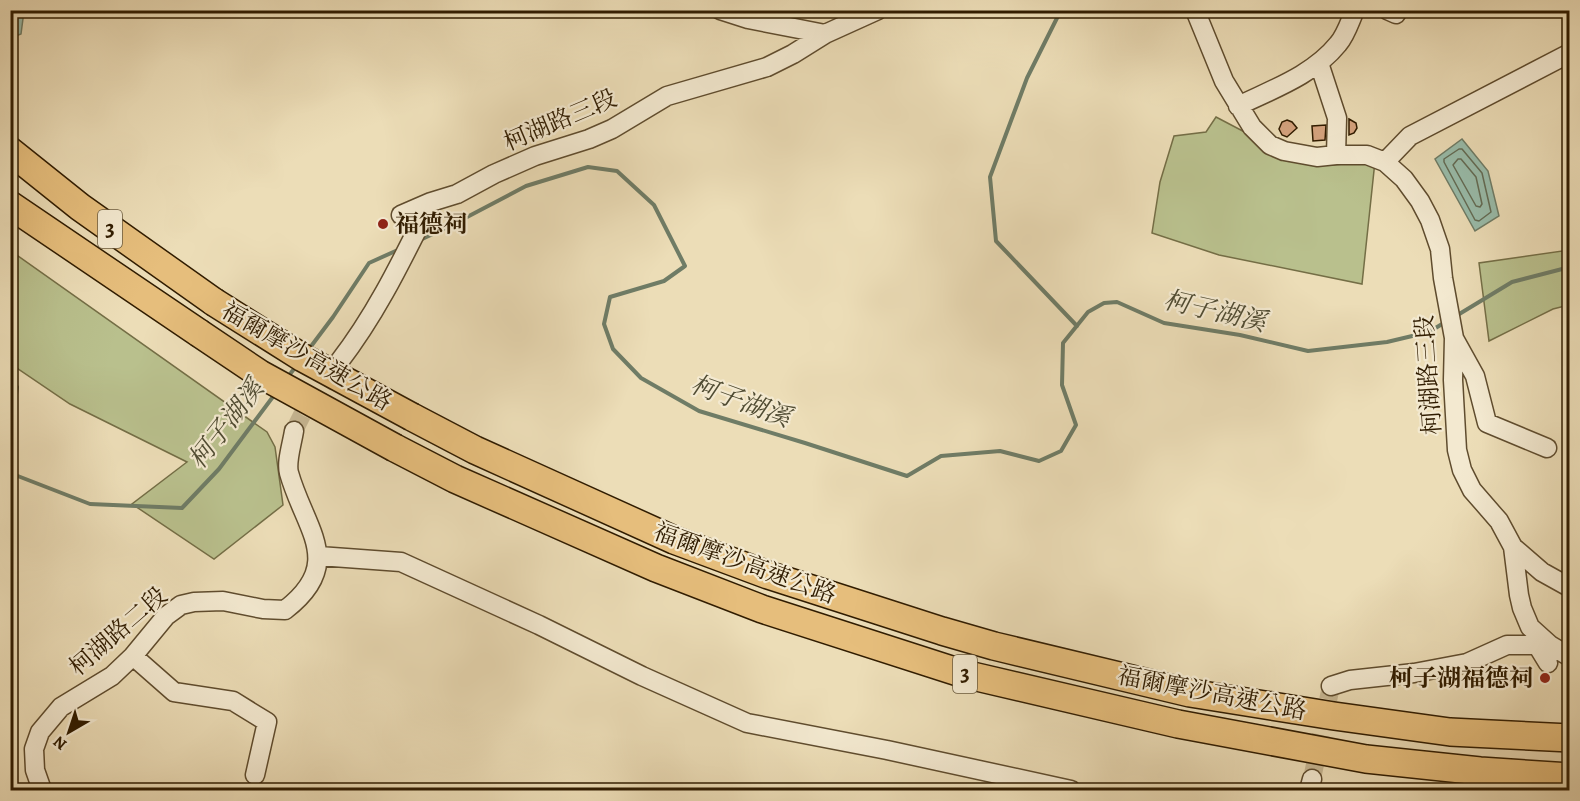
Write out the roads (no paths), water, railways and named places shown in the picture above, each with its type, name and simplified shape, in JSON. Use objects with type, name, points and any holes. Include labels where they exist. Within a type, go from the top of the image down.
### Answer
[{"type":"highway","name":"福爾摩沙高速公路","points":[[10,151],[80,207],[214,302],[303,358],[475,450],[674,540],[768,575],[973,640],[1190,693],[1449,732],[1569,738]]},
{"type":"highway","name":"福爾摩沙高速公路","points":[[10,205],[260,374],[395,448],[455,479],[656,568],[762,609],[964,674],[1178,724],[1366,759],[1480,771],[1569,777]]},
{"type":"street","points":[[720,10],[748,19],[825,34]]},
{"type":"street","name":"柯湖路三段","points":[[401,215],[430,202],[457,194],[535,156],[589,139],[612,129],[667,96],[767,67],[825,34],[878,10]]},
{"type":"street","name":"柯湖路三段","points":[[1195,10],[1224,81],[1252,127],[1270,145],[1284,151],[1317,158],[1336,155],[1367,155],[1385,162],[1404,179],[1420,201],[1430,220],[1440,249],[1454,338],[1453,380],[1457,450],[1462,470],[1472,490],[1498,521],[1513,547],[1516,556],[1515,573],[1521,608],[1530,627],[1545,651],[1569,657]]},
{"type":"street","points":[[1238,106],[1287,83],[1319,63],[1339,43],[1355,10]]},
{"type":"street","points":[[1387,10],[1396,14],[1398,10]]},
{"type":"street","points":[[1385,162],[1410,136],[1569,53]]},
{"type":"street","points":[[1319,63],[1336,118],[1336,155]]},
{"type":"street","points":[[339,363],[362,332],[387,288],[430,202]]},
{"type":"street","points":[[1454,338],[1475,376],[1487,423],[1547,448]]},
{"type":"street","points":[[294,431],[288,471],[319,556],[401,562],[747,723],[887,750],[1071,790]]},
{"type":"street","points":[[1513,547],[1542,572],[1569,587]]},
{"type":"street","name":"柯湖路二段","points":[[42,790],[35,770],[34,749],[40,732],[61,707],[112,676],[133,656],[166,616],[181,605],[194,602],[223,601],[263,609],[285,610],[300,599],[313,582],[319,556]]},
{"type":"street","points":[[1331,686],[1350,680],[1414,673],[1467,663],[1507,645],[1545,651]]},
{"type":"street","points":[[133,656],[174,692],[233,701],[267,722],[255,775]]},
{"type":"water","points":[[11,10],[24,11],[21,34],[11,38]]},
{"type":"water","points":[[1462,139],[1488,171],[1499,216],[1475,231],[1435,159]]},
{"type":"waterway","points":[[1061,10],[1027,78],[990,177],[996,241],[1077,326]]},
{"type":"waterway","name":"柯子湖溪","points":[[420,240],[526,186],[588,167],[617,171],[654,205],[685,266],[664,281],[610,297],[604,324],[613,349],[641,378],[699,411],[907,476],[941,456],[1000,451],[1039,461],[1061,451],[1076,425],[1062,385],[1063,343],[1088,312],[1104,303],[1117,302],[1164,323],[1240,335],[1308,351],[1387,342],[1429,332],[1447,321]]},
{"type":"waterway","name":"柯子湖溪","points":[[309,349],[369,263],[400,249]]},
{"type":"waterway","name":"柯子湖溪","points":[[1456,316],[1512,282],[1570,267]]},
{"type":"waterway","name":"柯子湖溪","points":[[287,378],[297,365]]},
{"type":"waterway","name":"柯子湖溪","points":[[10,379],[17,387],[10,439]]},
{"type":"waterway","name":"柯子湖溪","points":[[10,473],[90,504],[182,508],[219,469],[275,394]]},
{"type":"tunnel","points":[[294,431],[302,415],[337,365]]},
{"type":"tunnel","points":[[1312,779],[1331,686]]},
{"type":"place","name":"福德祠","points":[[383,224]]},
{"type":"place","name":"柯子湖福德祠","points":[[1545,678]]}]
